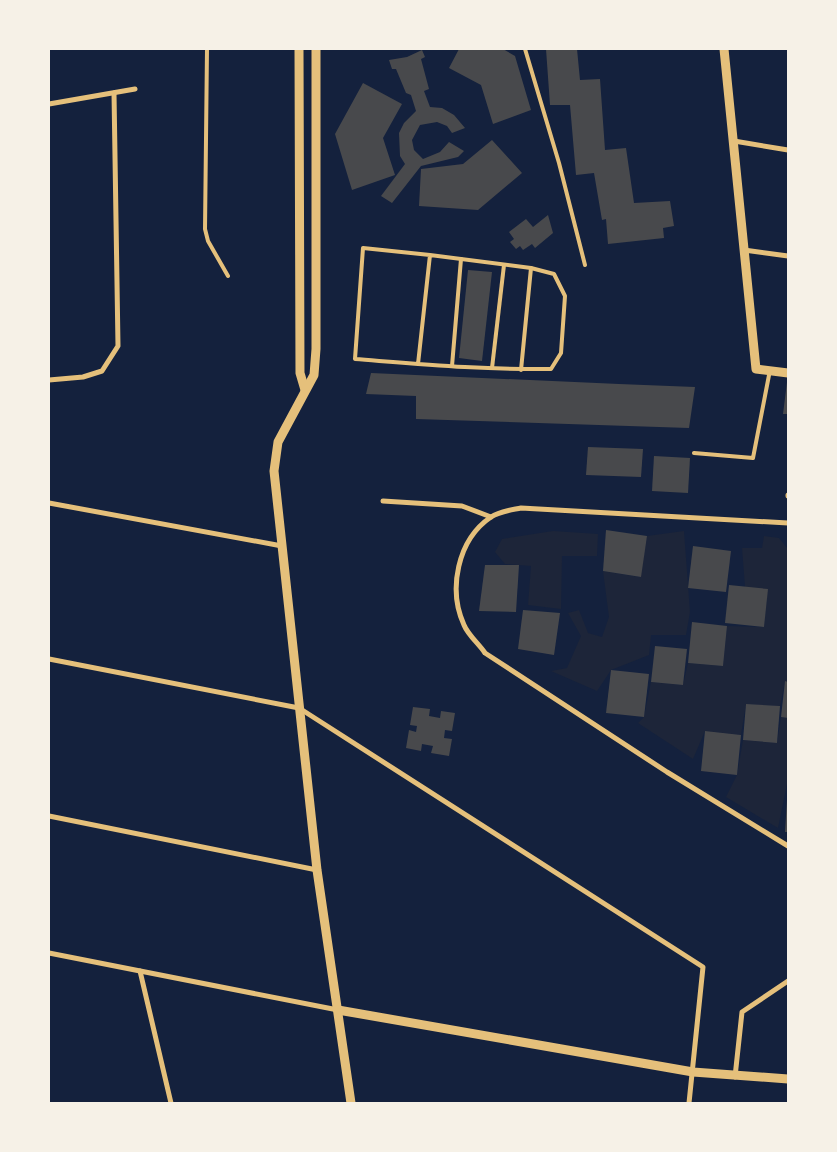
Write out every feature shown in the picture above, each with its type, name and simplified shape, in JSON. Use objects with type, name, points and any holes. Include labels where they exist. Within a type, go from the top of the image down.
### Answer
[{"type":"street","points":[[299,49],[300,373],[305,390]]},
{"type":"street","points":[[316,49],[316,349],[314,375],[278,442],[274,472],[317,870],[351,1103]]},
{"type":"street","points":[[724,49],[756,368],[788,373]]},
{"type":"street","points":[[49,104],[135,89]]},
{"type":"street","points":[[49,380],[83,377],[102,371],[118,346],[114,93]]},
{"type":"street","points":[[734,141],[788,150]]},
{"type":"street","points":[[744,250],[788,256]]},
{"type":"street","points":[[300,348],[316,349]]},
{"type":"street","points":[[383,502],[462,506],[491,517]]},
{"type":"street","points":[[49,503],[282,546]]},
{"type":"street","points":[[788,523],[521,508],[491,517],[473,535],[457,568],[456,598],[464,626],[485,653],[667,772],[788,846]]},
{"type":"street","points":[[49,660],[299,708],[703,967],[690,1103]]},
{"type":"street","points":[[49,816],[317,870]]},
{"type":"street","points":[[49,953],[338,1010],[693,1072],[735,1077],[788,1079]]},
{"type":"street","points":[[140,971],[171,1103]]},
{"type":"street","points":[[735,1077],[742,1012],[788,981]]},
{"type":"lane","points":[[207,49],[205,229],[208,241],[228,276]]},
{"type":"lane","points":[[525,49],[559,163],[585,265]]},
{"type":"lane","points":[[363,248],[461,259],[531,268],[554,274],[565,296],[561,353],[551,370],[521,370],[355,359],[363,248]]},
{"type":"lane","points":[[418,364],[430,255]]},
{"type":"lane","points":[[452,366],[461,259]]},
{"type":"lane","points":[[492,368],[504,265]]},
{"type":"lane","points":[[521,370],[531,268]]},
{"type":"lane","points":[[694,453],[753,458],[770,370]]},
{"type":"shaded area","points":[[553,531],[598,534],[597,556],[562,556],[561,609],[528,605],[531,566],[505,564],[495,552],[502,539]]},
{"type":"shaded area","points":[[684,531],[690,612],[686,635],[651,635],[649,655],[611,670],[597,691],[551,671],[567,668],[581,636],[568,613],[579,610],[588,633],[602,637],[609,617],[603,571],[640,577],[647,536]]},
{"type":"shaded area","points":[[764,536],[779,538],[788,549],[788,681],[785,682],[780,706],[746,704],[741,735],[705,731],[693,759],[638,723],[644,717],[651,682],[683,685],[688,663],[723,666],[727,626],[764,627],[767,597],[745,587],[742,548],[762,548]]},
{"type":"shaded area","points":[[781,717],[788,718],[788,779],[778,828],[726,797],[737,775],[743,740],[777,743]]},
{"type":"building","points":[[459,49],[503,49],[515,56],[531,110],[493,124],[481,85],[449,68]]},
{"type":"building","points":[[546,49],[577,49],[580,80],[600,79],[605,150],[626,148],[634,203],[670,201],[674,226],[663,228],[664,238],[608,244],[606,219],[602,220],[594,173],[576,175],[570,105],[550,105]]},
{"type":"building","points":[[422,50],[425,57],[421,59],[429,89],[424,91],[430,107],[442,108],[454,115],[465,128],[452,133],[447,126],[437,122],[420,125],[412,140],[414,150],[423,159],[440,152],[449,142],[464,151],[458,157],[421,166],[392,203],[381,196],[405,164],[400,156],[399,133],[404,123],[416,111],[411,95],[406,93],[396,69],[392,69],[389,60],[407,57]]},
{"type":"building","points":[[363,83],[402,104],[383,138],[395,175],[352,190],[335,134]]},
{"type":"building","points":[[492,140],[522,173],[478,210],[419,206],[421,169],[463,164]]},
{"type":"building","points":[[548,215],[553,233],[535,248],[532,244],[523,250],[520,246],[516,249],[510,242],[514,239],[509,232],[526,219],[533,227]]},
{"type":"building","points":[[468,270],[492,272],[482,361],[459,358]]},
{"type":"building","points":[[371,373],[695,387],[689,428],[416,419],[416,396],[366,394]]},
{"type":"building","points":[[787,382],[788,414],[783,414]]},
{"type":"building","points":[[588,447],[643,449],[641,477],[586,475]]},
{"type":"building","points":[[654,456],[690,458],[688,493],[652,491]]},
{"type":"building","points":[[606,530],[647,536],[641,577],[603,571]]},
{"type":"building","points":[[693,546],[731,551],[726,592],[688,588]]},
{"type":"building","points":[[485,565],[519,565],[516,612],[479,611]]},
{"type":"building","points":[[729,585],[768,589],[764,627],[725,623]]},
{"type":"building","points":[[523,610],[560,613],[554,655],[518,649]]},
{"type":"building","points":[[692,622],[727,626],[723,666],[688,663]]},
{"type":"building","points":[[655,646],[687,649],[683,685],[651,682]]},
{"type":"building","points":[[611,670],[649,674],[644,717],[606,713]]},
{"type":"building","points":[[785,681],[788,682],[788,718],[781,717]]},
{"type":"building","points":[[746,704],[780,706],[777,743],[743,740]]},
{"type":"building","points":[[413,707],[430,709],[429,716],[440,718],[441,711],[455,713],[452,731],[445,730],[444,738],[452,739],[449,756],[431,753],[433,746],[422,744],[421,751],[406,748],[409,730],[416,732],[417,726],[410,725]]},
{"type":"building","points":[[705,731],[741,735],[737,775],[701,771]]},
{"type":"building","points":[[787,800],[788,832],[785,832]]}]
